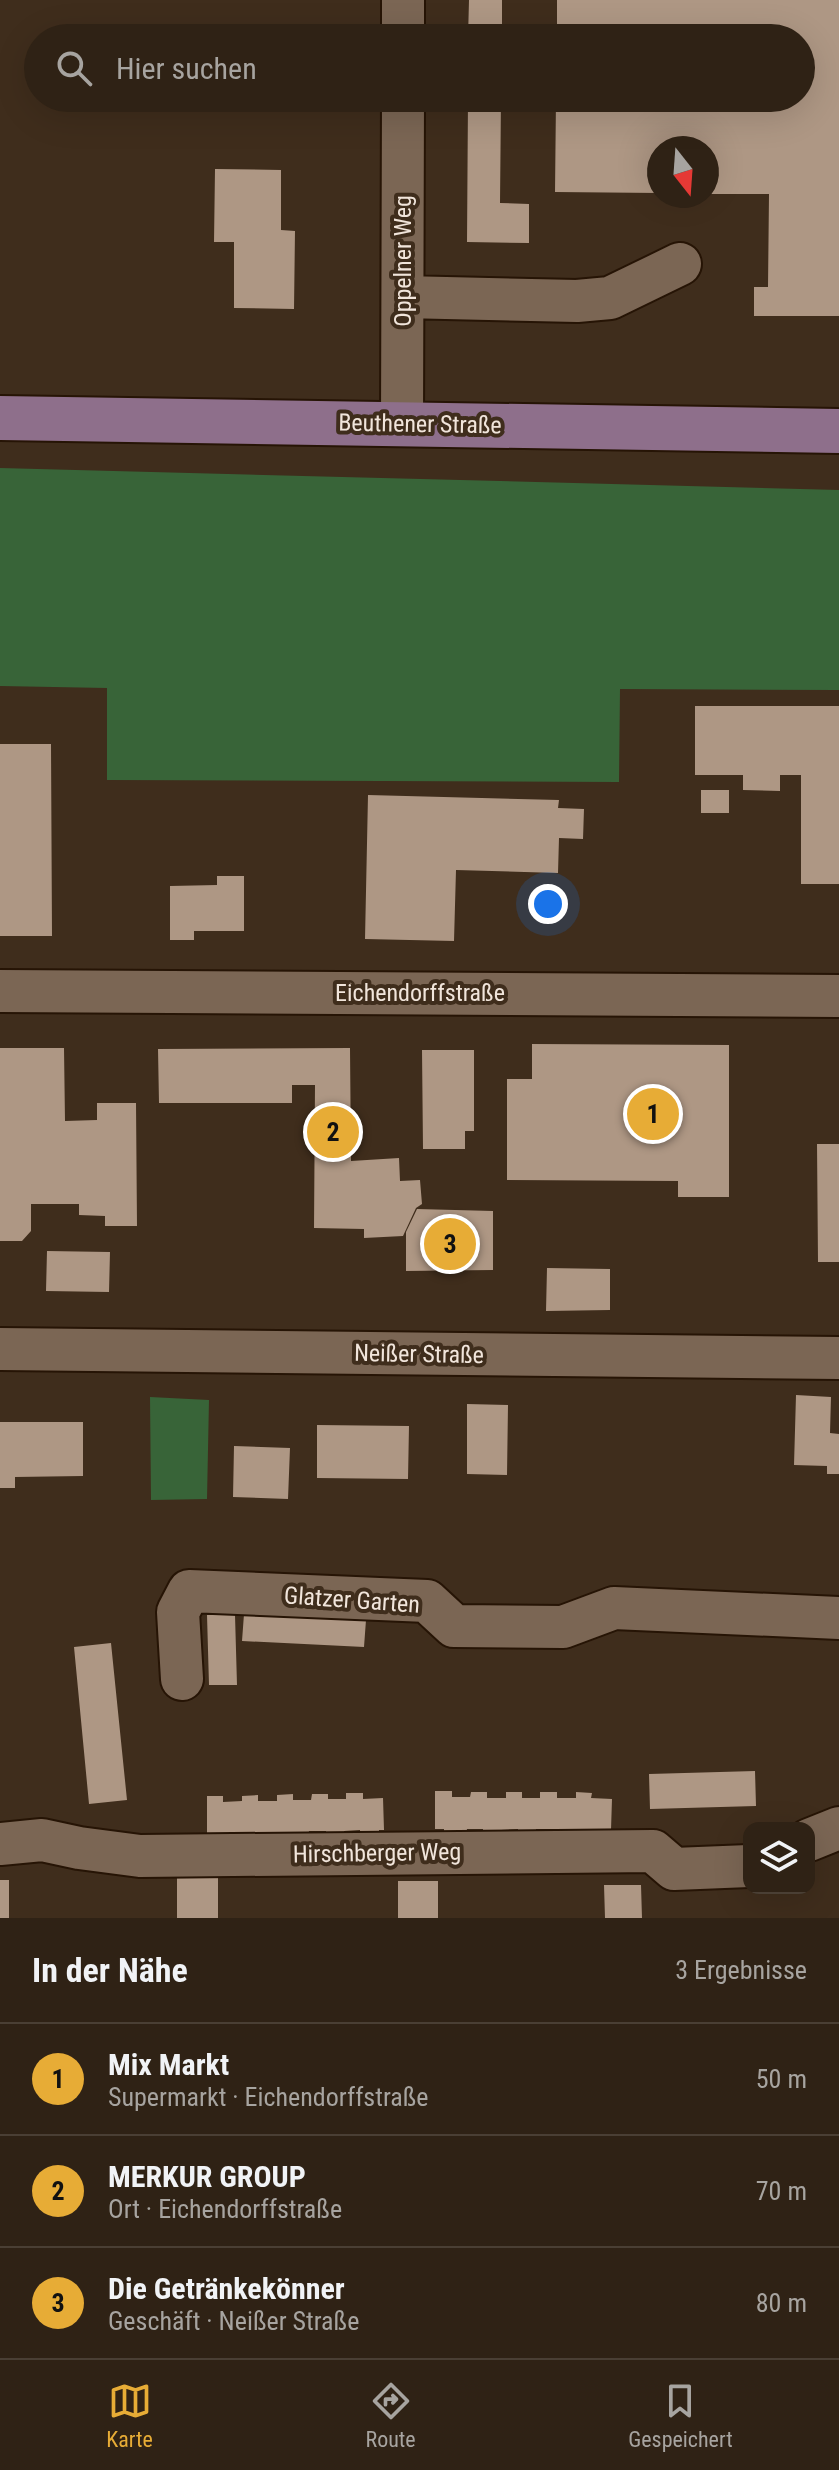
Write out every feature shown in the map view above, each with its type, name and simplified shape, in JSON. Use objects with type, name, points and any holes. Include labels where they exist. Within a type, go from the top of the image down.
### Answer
[{"type":"main road","name":"Beuthener Straße","points":[[0,418],[839,431]]},
{"type":"street","points":[[403,0],[403,24]]},
{"type":"street","name":"Oppelner Weg","points":[[402,424],[403,112]]},
{"type":"street","points":[[403,297],[577,301],[610,298],[680,264]]},
{"type":"street","name":"Eichendorffstraße","points":[[0,991],[839,996]]},
{"type":"street","name":"Neißer Straße","points":[[0,1349],[839,1358]]},
{"type":"street","name":"Glatzer Garten","points":[[182,1679],[178,1612],[189,1591],[427,1601],[454,1626],[563,1627],[614,1608],[839,1618]]},
{"type":"street","points":[[815,1838],[839,1828]]},
{"type":"street","name":"Hirschberger Weg","points":[[0,1844],[42,1840],[140,1856],[653,1851],[674,1869],[743,1866]]},
{"type":"green space","points":[[0,468],[839,490],[839,690],[620,689],[619,782],[107,780],[107,688],[0,686]]},
{"type":"green space","points":[[150,1397],[209,1400],[207,1499],[151,1500]]},
{"type":"building","points":[[469,0],[502,0],[502,24],[468,24]]},
{"type":"building","points":[[557,0],[839,0],[839,316],[754,316],[754,287],[768,287],[769,194],[719,194],[719,136],[647,136],[647,193],[555,192],[556,112],[815,112],[815,24],[557,24]]},
{"type":"building","points":[[468,112],[501,112],[500,203],[529,204],[529,243],[467,242]]},
{"type":"building","points":[[215,169],[281,170],[281,230],[295,231],[294,309],[234,308],[234,242],[214,242]]},
{"type":"building","points":[[695,706],[839,706],[839,884],[801,884],[801,775],[780,775],[780,791],[743,790],[743,775],[695,775]]},
{"type":"building","points":[[0,744],[51,744],[52,936],[0,936]]},
{"type":"building","points":[[701,790],[729,790],[729,813],[701,813]]},
{"type":"building","points":[[368,795],[559,800],[558,808],[584,809],[583,839],[559,838],[558,873],[456,870],[454,941],[365,939]]},
{"type":"building","points":[[217,876],[244,876],[244,931],[194,931],[194,940],[170,940],[170,886],[217,885]]},
{"type":"building","points":[[532,1044],[729,1045],[729,1197],[678,1197],[678,1181],[507,1180],[507,1079],[532,1079]]},
{"type":"building","points":[[0,1048],[64,1048],[65,1121],[97,1120],[97,1103],[136,1103],[137,1226],[105,1226],[105,1216],[79,1215],[79,1204],[31,1204],[31,1231],[22,1241],[0,1241]]},
{"type":"building","points":[[350,1048],[351,1161],[399,1158],[400,1181],[420,1180],[422,1204],[416,1208],[403,1236],[364,1238],[364,1229],[314,1228],[315,1085],[292,1085],[292,1103],[159,1103],[158,1049]]},
{"type":"building","points":[[422,1050],[474,1050],[474,1131],[465,1131],[465,1149],[423,1149]]},
{"type":"building","points":[[817,1144],[839,1144],[839,1262],[818,1262]]},
{"type":"building","points":[[417,1209],[493,1211],[493,1270],[406,1271],[406,1232]]},
{"type":"building","points":[[47,1251],[110,1252],[109,1292],[46,1291]]},
{"type":"building","points":[[547,1268],[610,1269],[610,1310],[546,1311]]},
{"type":"building","points":[[796,1395],[831,1397],[830,1433],[839,1434],[839,1474],[827,1474],[827,1466],[794,1465]]},
{"type":"building","points":[[467,1404],[508,1405],[507,1475],[467,1474]]},
{"type":"building","points":[[0,1422],[83,1422],[83,1476],[15,1477],[15,1488],[0,1488]]},
{"type":"building","points":[[317,1425],[409,1426],[408,1479],[317,1478]]},
{"type":"building","points":[[234,1446],[290,1448],[288,1499],[233,1497]]},
{"type":"building","points":[[244,1614],[366,1620],[364,1647],[242,1641]]},
{"type":"building","points":[[207,1615],[235,1615],[237,1685],[209,1685]]},
{"type":"building","points":[[111,1643],[127,1800],[89,1804],[74,1647]]},
{"type":"building","points":[[755,1771],[756,1806],[650,1809],[649,1774]]},
{"type":"building","points":[[435,1791],[452,1791],[452,1797],[470,1797],[471,1792],[487,1792],[487,1798],[506,1798],[506,1792],[522,1792],[522,1798],[540,1798],[540,1792],[557,1792],[557,1798],[576,1798],[576,1792],[592,1793],[591,1798],[612,1799],[611,1830],[606,1830],[606,1836],[588,1836],[588,1830],[571,1830],[571,1835],[553,1835],[553,1829],[536,1829],[536,1835],[518,1835],[518,1829],[501,1830],[501,1835],[483,1835],[483,1829],[467,1829],[466,1835],[444,1835],[444,1829],[435,1829]]},
{"type":"building","points":[[346,1793],[363,1793],[363,1799],[383,1798],[384,1830],[379,1830],[379,1835],[360,1836],[360,1830],[344,1831],[344,1836],[326,1837],[326,1831],[309,1831],[308,1837],[291,1838],[290,1832],[274,1832],[273,1838],[255,1839],[255,1833],[239,1833],[239,1839],[220,1840],[220,1834],[207,1834],[207,1796],[223,1796],[223,1802],[242,1801],[242,1796],[258,1795],[258,1801],[277,1801],[277,1795],[293,1794],[293,1800],[311,1800],[312,1794],[328,1794],[328,1799],[346,1799]]},
{"type":"building","points":[[177,1873],[218,1873],[218,1918],[177,1918]]},
{"type":"building","points":[[0,1880],[9,1880],[9,1918],[0,1918]]},
{"type":"building","points":[[398,1881],[438,1881],[438,1918],[398,1918]]},
{"type":"building","points":[[604,1885],[641,1885],[642,1918],[605,1918]]},
{"type":"place","name":"Mix Markt","points":[[653,1114]]},
{"type":"place","name":"MERKUR GROUP","points":[[333,1132]]},
{"type":"place","name":"Die Getränkekönner","points":[[450,1244]]}]
